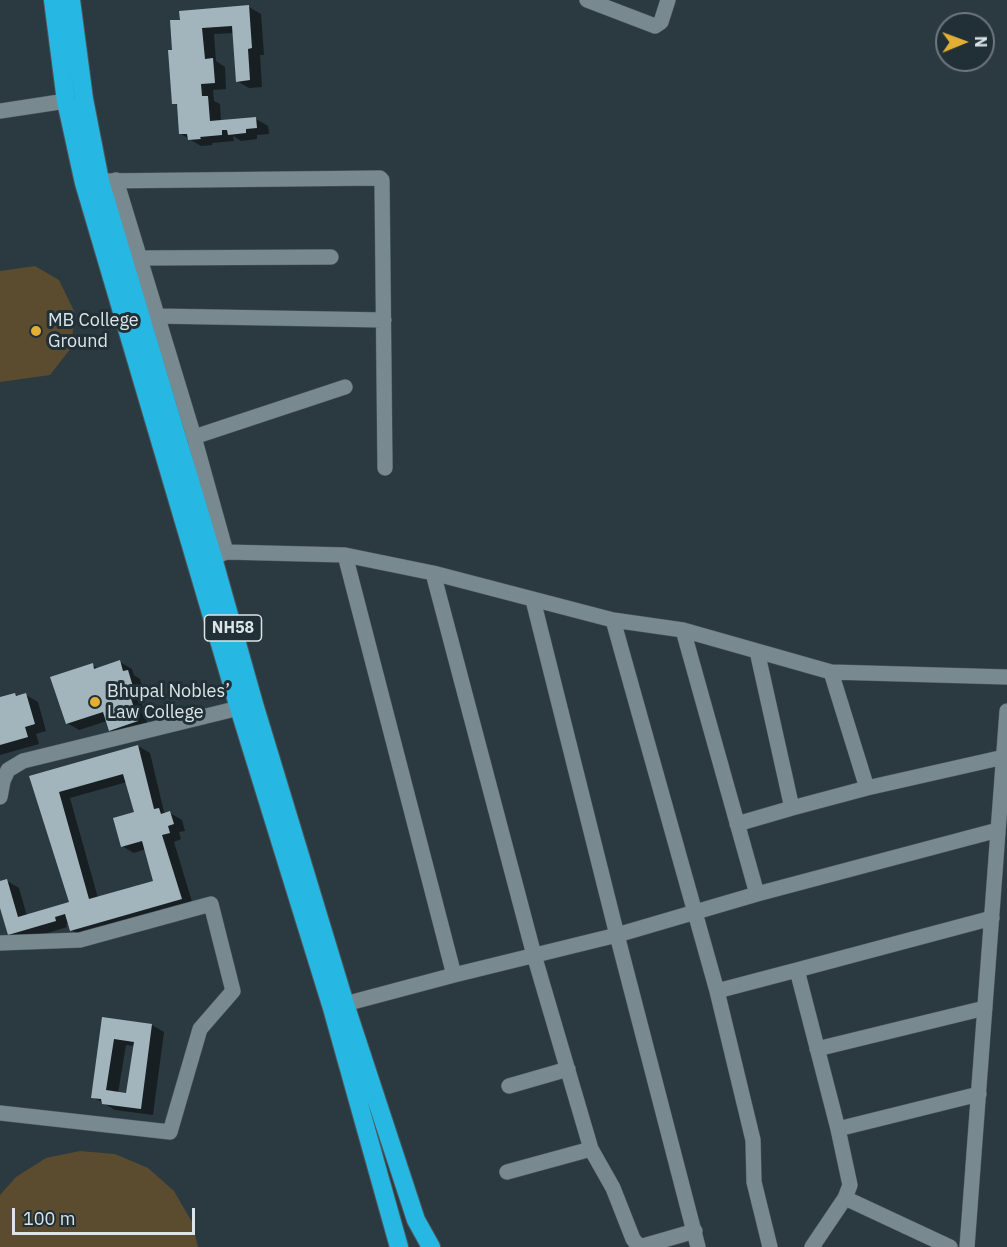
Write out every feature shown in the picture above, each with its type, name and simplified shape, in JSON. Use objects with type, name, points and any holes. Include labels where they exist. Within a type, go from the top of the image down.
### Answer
[{"type":"highway","name":"NH58","points":[[53,0],[66,101],[84,183],[339,1006],[416,1220],[430,1247]]},
{"type":"highway","name":"NH58","points":[[71,0],[84,99],[219,555],[247,706]]},
{"type":"highway","name":"NH58","points":[[339,1006],[397,1239]]},
{"type":"highway","points":[[416,1220],[418,1247]]},
{"type":"highway","points":[[397,1239],[406,1247]]},
{"type":"street","points":[[587,0],[655,26],[661,22],[668,0]]},
{"type":"street","points":[[0,111],[66,101]]},
{"type":"street","points":[[385,468],[382,180],[380,178],[108,180],[139,258],[194,437],[219,555],[345,555],[433,573],[613,620],[683,630],[831,672],[1007,677]]},
{"type":"street","points":[[139,258],[331,257]]},
{"type":"street","points":[[156,316],[384,320]]},
{"type":"street","points":[[194,437],[345,387]]},
{"type":"street","points":[[345,555],[454,975]]},
{"type":"street","points":[[433,573],[534,955],[591,1149],[613,1188],[637,1244],[643,1246],[695,1231]]},
{"type":"street","points":[[533,600],[698,1247]]},
{"type":"street","points":[[613,620],[717,992],[753,1140],[754,1182],[770,1247]]},
{"type":"street","points":[[683,630],[757,894]]},
{"type":"street","points":[[757,651],[792,808]]},
{"type":"street","points":[[831,672],[867,788]]},
{"type":"street","points":[[0,796],[8,770],[24,761],[247,706]]},
{"type":"street","points":[[967,1247],[1007,711]]},
{"type":"street","points":[[737,824],[867,788],[1004,758]]},
{"type":"street","points":[[339,1006],[617,935],[757,894],[998,830]]},
{"type":"street","points":[[0,943],[80,940],[211,904],[233,991],[200,1029],[170,1132],[0,1113]]},
{"type":"street","points":[[717,992],[992,918]]},
{"type":"street","points":[[797,970],[850,1185],[846,1198],[812,1247]]},
{"type":"street","points":[[817,1049],[985,1008]]},
{"type":"street","points":[[509,1086],[568,1069]]},
{"type":"street","points":[[838,1129],[979,1094]]},
{"type":"street","points":[[507,1172],[591,1149]]},
{"type":"street","points":[[846,1198],[950,1247]]},
{"type":"shaded area","name":"MB College Ground","points":[[35,266],[59,280],[75,313],[71,348],[50,375],[0,382],[0,271]]},
{"type":"shaded area","points":[[80,1151],[115,1154],[148,1168],[174,1191],[192,1222],[198,1247],[0,1247],[0,1195],[16,1177],[46,1158]]},
{"type":"building","points":[[249,5],[252,48],[248,49],[250,80],[236,82],[232,26],[202,28],[205,59],[213,58],[215,83],[201,84],[202,96],[208,96],[210,121],[256,117],[257,128],[246,129],[246,133],[228,135],[227,130],[222,130],[222,135],[188,140],[187,134],[179,134],[177,104],[172,104],[168,50],[172,50],[170,20],[180,20],[179,11]]},
{"type":"building","name":"Bhupal Nobles’ Law College","points":[[120,660],[123,671],[128,670],[134,690],[129,692],[138,721],[109,731],[103,712],[66,724],[50,677],[93,663],[94,669]]},
{"type":"building","points":[[15,693],[16,696],[26,693],[35,724],[25,727],[28,737],[0,745],[0,697]]},
{"type":"building","points":[[138,745],[154,809],[159,808],[161,814],[170,811],[174,824],[168,826],[170,833],[162,835],[182,899],[70,931],[65,914],[55,917],[56,921],[8,935],[0,908],[0,881],[7,879],[18,917],[69,902],[29,776]],"holes":[[[123,774],[134,812],[113,818],[121,847],[142,841],[153,881],[89,899],[59,792]]]},
{"type":"building","points":[[102,1017],[152,1024],[141,1109],[102,1104],[101,1099],[91,1098]],"holes":[[[114,1039],[134,1042],[126,1093],[106,1090]]]},
{"type":"place","name":"MB College Ground","points":[[36,331]]},
{"type":"place","name":"Bhupal Nobles’ Law College","points":[[95,702]]}]
